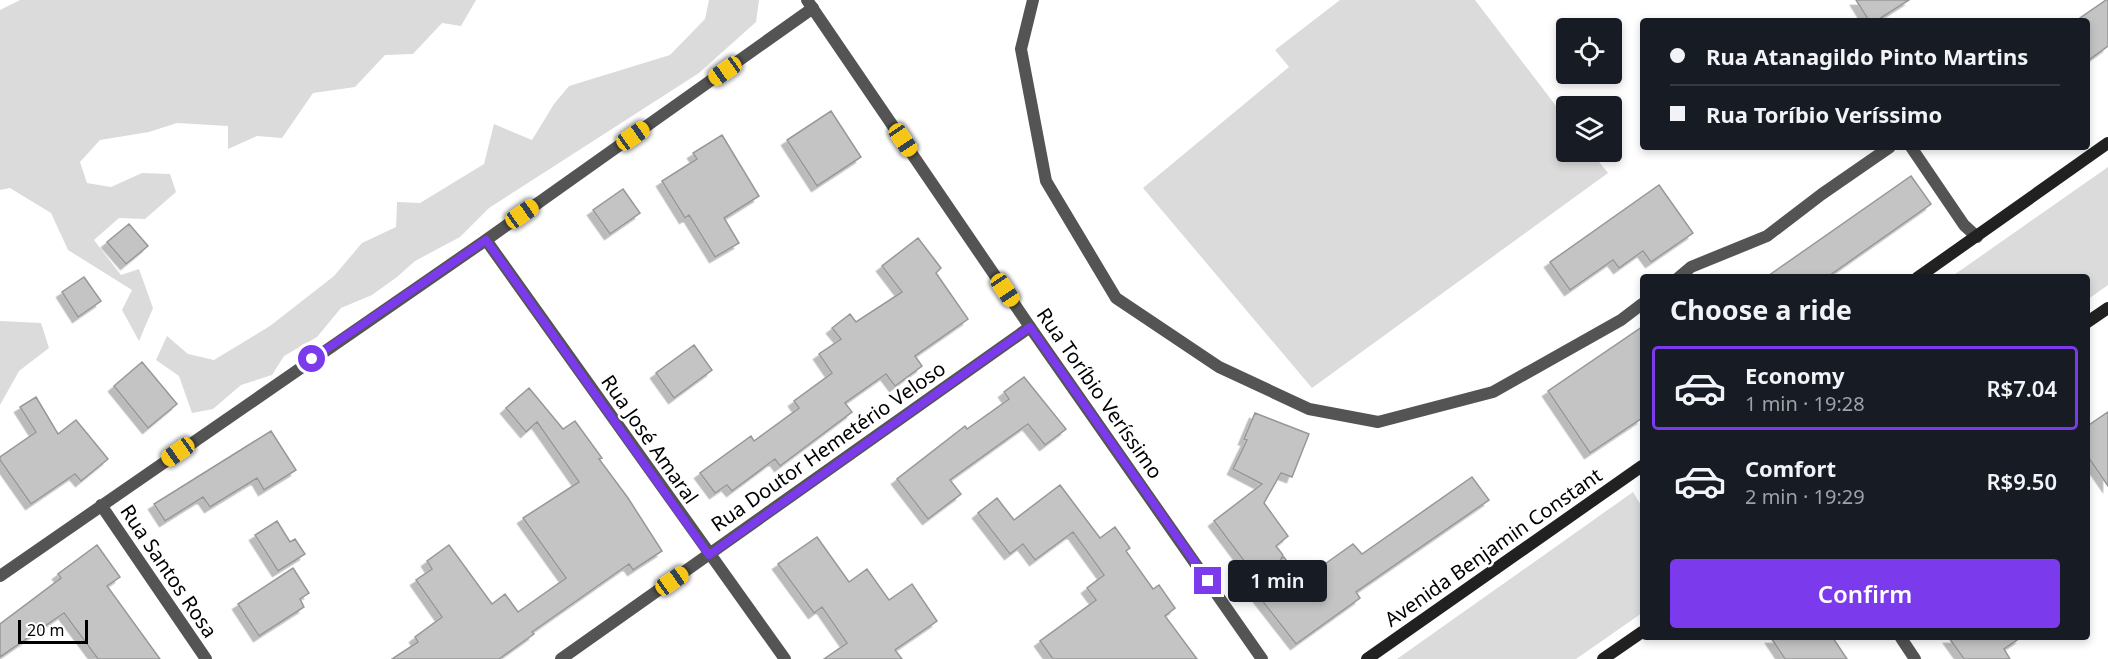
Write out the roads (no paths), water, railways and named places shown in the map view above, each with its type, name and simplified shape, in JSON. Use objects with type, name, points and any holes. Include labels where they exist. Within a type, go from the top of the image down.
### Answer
[{"type":"main road","points":[[1923,274],[2108,143]]},
{"type":"main road","points":[[2090,320],[2108,308]]},
{"type":"main road","name":"Avenida Benjamin Constant","points":[[1367,659],[1640,473]]},
{"type":"main road","points":[[1604,659],[1640,633]]},
{"type":"street","points":[[1033,0],[1021,49],[1046,181],[1116,298],[1219,367],[1309,410],[1378,422],[1493,392],[1621,320],[1640,306]]},
{"type":"street","points":[[0,576],[486,240],[810,4]]},
{"type":"street","name":"Rua Toríbio Veríssimo","points":[[810,4],[1030,327],[1262,659]]},
{"type":"street","points":[[1683,274],[1691,267],[1767,236],[1821,194],[1886,150]]},
{"type":"street","points":[[1913,150],[1964,225],[1977,237]]},
{"type":"street","name":"Rua José Amaral","points":[[486,240],[785,659]]},
{"type":"street","name":"Rua Doutor Hemetério Veloso","points":[[561,659],[1030,327]]},
{"type":"street","name":"Rua Santos Rosa","points":[[101,505],[206,659]]},
{"type":"street","points":[[1902,640],[1915,659]]}]
